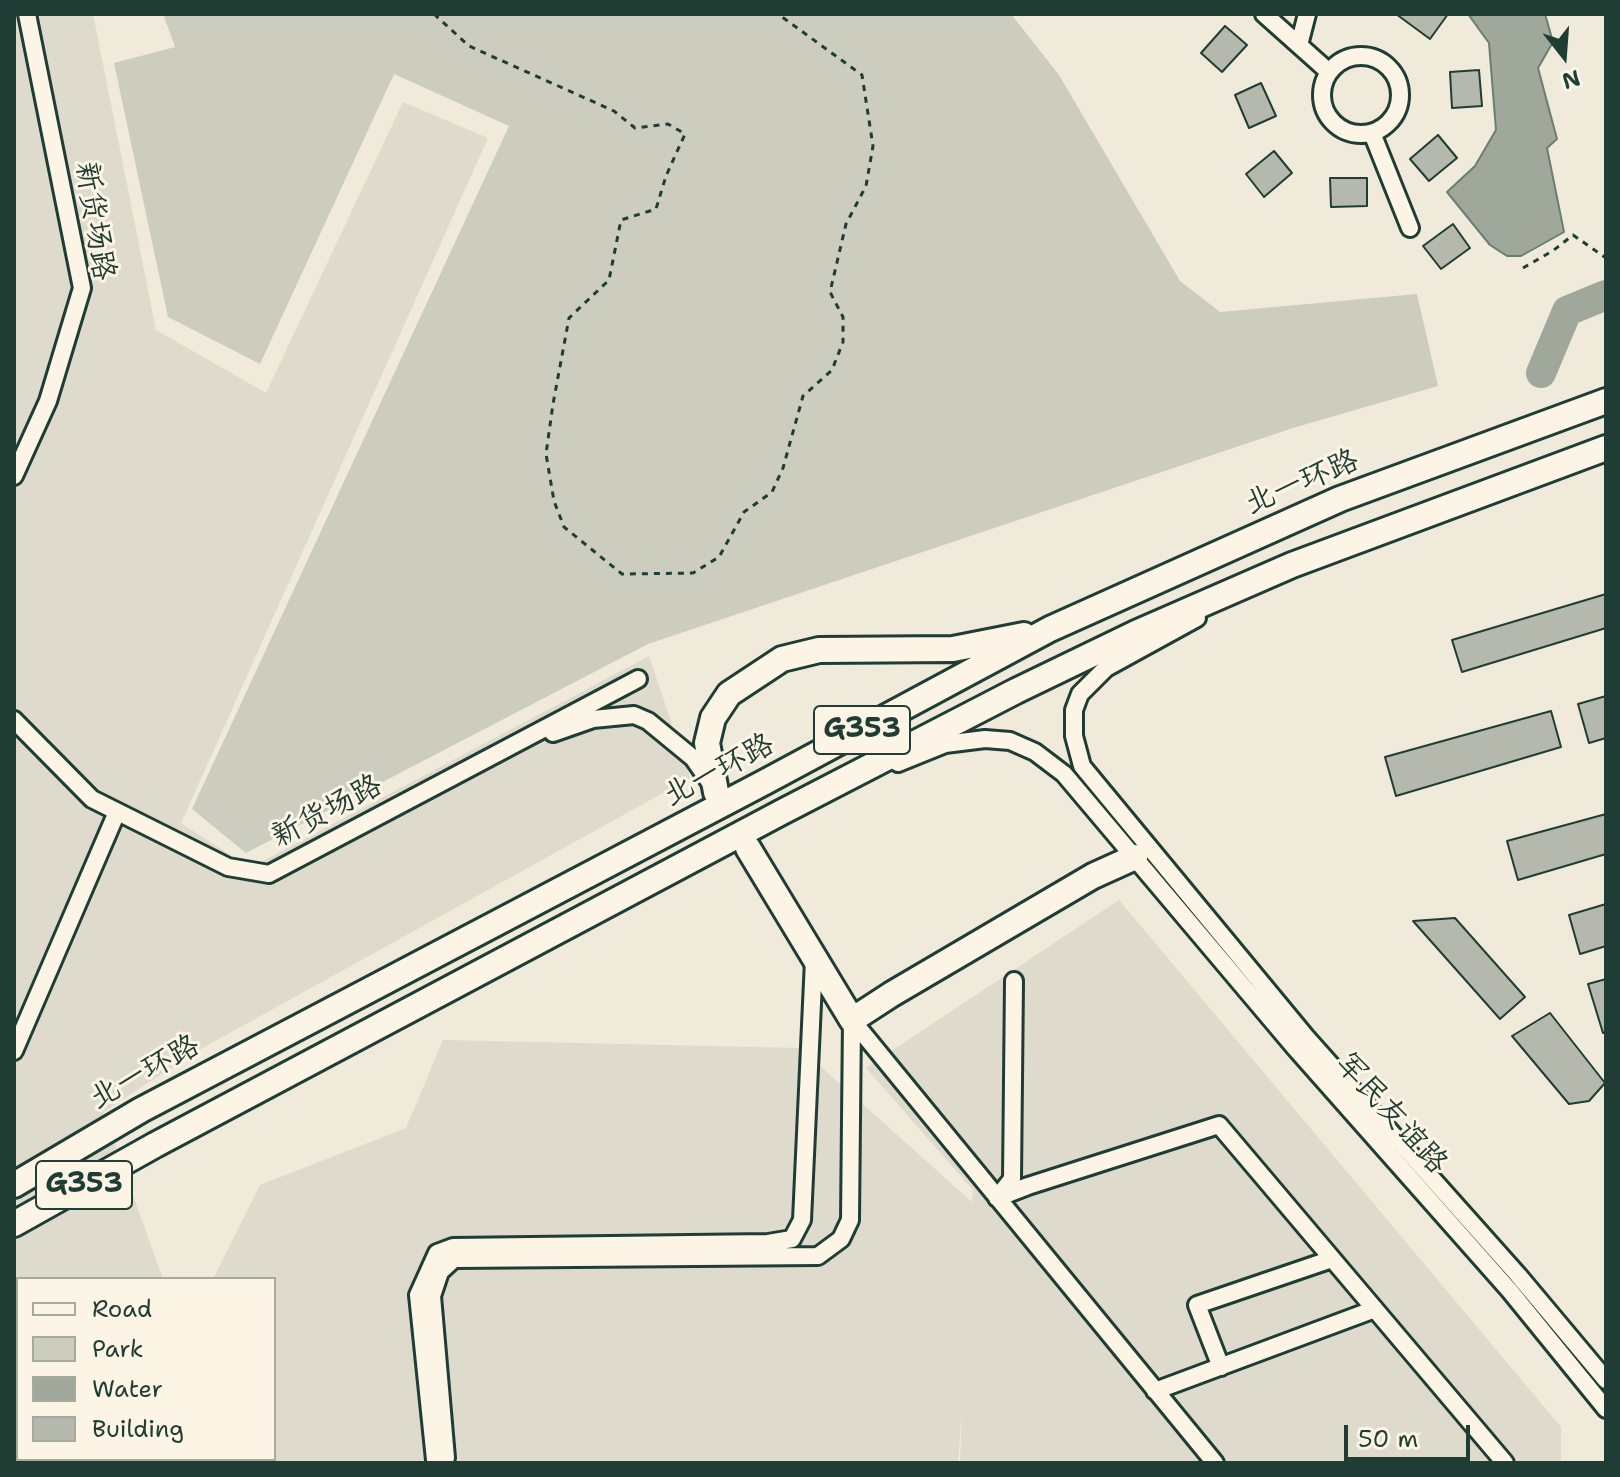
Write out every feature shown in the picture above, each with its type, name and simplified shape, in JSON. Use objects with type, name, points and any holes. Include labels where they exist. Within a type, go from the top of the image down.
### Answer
[{"type":"highway","name":"北一环路","points":[[14,1185],[141,1110],[752,790],[1050,629],[1340,499],[1606,401]]},
{"type":"highway","name":"G353","points":[[14,1224],[155,1145],[1016,691],[1136,633],[1292,565],[1606,448]]},
{"type":"highway","points":[[716,792],[707,743],[713,718],[729,694],[782,659],[819,650],[953,649],[1050,629]]},
{"type":"highway","points":[[748,848],[852,1020],[1093,876],[1143,853]]},
{"type":"street","name":"新货场路","points":[[14,476],[48,401],[82,288],[27,14]]},
{"type":"street","points":[[1264,14],[1329,72]]},
{"type":"street","points":[[1299,45],[1307,14]]},
{"type":"street","points":[[1353,56],[1382,61],[1392,70],[1400,90],[1400,104],[1394,117],[1385,127],[1372,133],[1361,135],[1347,132],[1329,119],[1321,98],[1329,72],[1340,61],[1353,56]]},
{"type":"street","points":[[1372,133],[1410,228]]},
{"type":"street","points":[[1143,853],[1082,766],[1074,736],[1074,710],[1080,694],[1106,668],[1292,565]]},
{"type":"street","name":"新货场路","points":[[14,720],[92,799],[228,867],[269,874],[638,679]]},
{"type":"street","points":[[473,766],[593,719],[634,715],[648,721],[693,758],[716,792]]},
{"type":"street","points":[[782,812],[945,744],[985,739],[1010,741],[1035,752],[1064,774],[1143,853]]},
{"type":"street","points":[[14,1051],[117,812]]},
{"type":"street","name":"军民友谊路","points":[[1143,853],[1518,1275],[1606,1380]]},
{"type":"street","name":"军民友谊路","points":[[1143,853],[1296,1049],[1510,1291],[1606,1409]]},
{"type":"street","points":[[814,957],[802,1220],[792,1239],[768,1243],[453,1247],[437,1253],[418,1295],[435,1460],[446,1458],[432,1296],[440,1272],[454,1259],[818,1256],[841,1239],[850,1220],[852,1020]]},
{"type":"street","points":[[997,1198],[1012,1179],[1014,981]]},
{"type":"street","points":[[852,1020],[1215,1463]]},
{"type":"street","points":[[997,1198],[1219,1125],[1505,1463]]},
{"type":"street","points":[[1221,1367],[1197,1305],[1332,1259]]},
{"type":"street","points":[[1155,1391],[1375,1309]]},
{"type":"path","points":[[434,14],[469,46],[614,111],[635,128],[668,124],[685,134],[666,176],[656,209],[621,220],[609,280],[569,318],[546,454],[554,501],[564,527],[622,574],[693,573],[719,557],[744,512],[772,492],[783,468],[803,396],[832,370],[843,342],[843,317],[830,292],[846,224],[866,186],[873,146],[862,75],[778,14]]},
{"type":"path","points":[[1523,268],[1573,235],[1606,258]]},
{"type":"shaded area","points":[[14,14],[93,14],[156,330],[266,393],[403,102],[488,138],[181,823],[250,868],[649,656],[690,778],[199,1050],[103,1112],[162,1277],[16,1277],[14,1371]]},
{"type":"shaded area","points":[[1119,900],[1561,1427],[1561,1463],[960,1463],[962,1407],[958,1463],[47,1461],[276,1461],[276,1277],[214,1277],[260,1185],[406,1128],[443,1040],[800,1048],[972,1202],[973,1190],[866,1068]]},
{"type":"green space","points":[[163,14],[1011,14],[1059,75],[1180,281],[1220,312],[1417,294],[1438,386],[1293,428],[648,644],[246,853],[192,809],[509,126],[394,74],[260,364],[168,317],[114,63],[175,47]]},
{"type":"water","points":[[1468,14],[1545,14],[1553,42],[1538,68],[1557,139],[1547,148],[1564,232],[1521,256],[1507,256],[1490,245],[1447,192],[1475,166],[1496,130],[1489,43]]},
{"type":"building","points":[[1396,14],[1448,14],[1430,39]]},
{"type":"building","points":[[1225,26],[1247,45],[1222,72],[1201,53]]},
{"type":"building","points":[[1479,70],[1482,106],[1452,108],[1450,72]]},
{"type":"building","points":[[1261,83],[1276,116],[1249,128],[1235,95]]},
{"type":"building","points":[[1438,135],[1457,158],[1429,181],[1410,159]]},
{"type":"building","points":[[1274,151],[1292,173],[1264,197],[1246,174]]},
{"type":"building","points":[[1330,178],[1367,178],[1367,206],[1331,207]]},
{"type":"building","points":[[1453,224],[1470,248],[1441,269],[1423,246]]},
{"type":"building","points":[[1606,594],[1606,628],[1462,672],[1452,640]]},
{"type":"building","points":[[1606,696],[1606,738],[1589,743],[1578,704]]},
{"type":"building","points":[[1551,711],[1561,747],[1396,796],[1385,757]]},
{"type":"building","points":[[1606,814],[1606,854],[1518,880],[1507,841]]},
{"type":"building","points":[[1606,904],[1606,946],[1580,954],[1569,915]]},
{"type":"building","points":[[1455,918],[1525,997],[1500,1019],[1413,921]]},
{"type":"building","points":[[1606,979],[1606,1032],[1603,1033],[1588,984]]},
{"type":"building","points":[[1550,1013],[1605,1083],[1589,1101],[1569,1104],[1512,1036]]},
{"type":"waterway","points":[[1541,373],[1567,311],[1606,295]]},
{"type":"tunnel","points":[[716,792],[748,848]]}]
